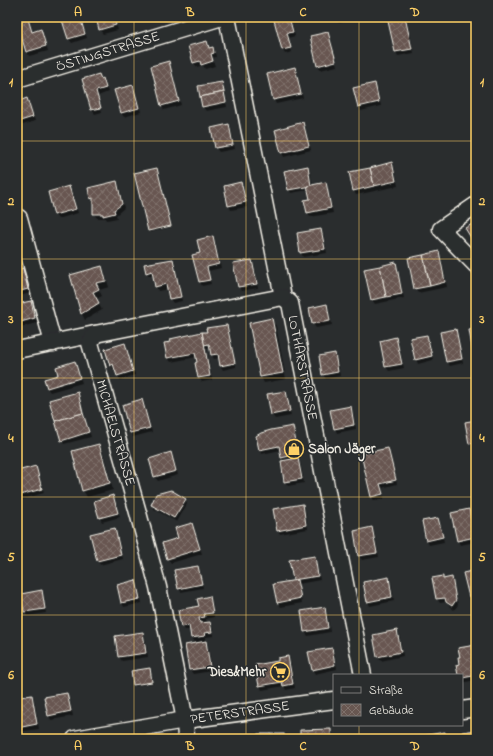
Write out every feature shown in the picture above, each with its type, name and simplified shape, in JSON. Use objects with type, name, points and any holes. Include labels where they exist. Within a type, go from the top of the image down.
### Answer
[{"type":"street","name":"ÖSTINGSTRASSE","points":[[17,79],[222,17]]},
{"type":"street","name":"LOTHARSTRASSE","points":[[227,17],[283,297],[290,303],[363,674]]},
{"type":"street","points":[[476,205],[441,229],[476,264]]},
{"type":"street","points":[[19,218],[53,343]]},
{"type":"street","points":[[17,350],[283,297]]},
{"type":"street","name":"MICHAELSTRASSE","points":[[95,334],[90,343],[158,587],[185,720],[186,739]]},
{"type":"street","name":"PETERSTRASSE","points":[[75,739],[185,720],[333,700]]},
{"type":"street","points":[[463,710],[476,708]]},
{"type":"building","points":[[61,17],[80,17],[85,34],[68,39]]},
{"type":"building","points":[[96,17],[114,17],[116,25],[99,30]]},
{"type":"building","points":[[289,17],[293,32],[287,33],[291,48],[282,50],[274,20]]},
{"type":"building","points":[[387,17],[405,17],[412,49],[395,52]]},
{"type":"building","points":[[28,19],[32,32],[41,29],[46,46],[26,52],[17,23]]},
{"type":"building","points":[[328,32],[336,61],[317,66],[310,36]]},
{"type":"building","points":[[207,41],[209,48],[213,47],[214,53],[211,54],[213,61],[201,65],[200,61],[193,63],[188,46]]},
{"type":"building","points":[[169,61],[179,101],[161,106],[151,66]]},
{"type":"building","points":[[295,67],[301,94],[273,100],[267,74]]},
{"type":"building","points":[[99,74],[101,79],[103,78],[106,88],[96,91],[101,108],[91,110],[82,79]]},
{"type":"building","points":[[222,82],[224,92],[200,97],[198,86]]},
{"type":"building","points":[[375,83],[379,102],[358,107],[353,88]]},
{"type":"building","points":[[133,85],[139,108],[121,113],[114,90]]},
{"type":"building","points":[[224,92],[226,102],[202,107],[200,97]]},
{"type":"building","points":[[27,98],[33,117],[17,122],[17,102]]},
{"type":"building","points":[[303,122],[309,146],[281,153],[275,130]]},
{"type":"building","points":[[229,124],[233,145],[215,148],[211,128]]},
{"type":"building","points":[[392,162],[396,181],[374,186],[370,168]]},
{"type":"building","points":[[308,166],[311,186],[288,190],[284,171]]},
{"type":"building","points":[[157,168],[171,226],[148,231],[134,173]]},
{"type":"building","points":[[370,168],[374,186],[353,191],[349,172]]},
{"type":"building","points":[[117,181],[122,204],[114,210],[115,213],[103,216],[103,214],[93,214],[93,198],[90,199],[88,188]]},
{"type":"building","points":[[241,182],[246,202],[228,206],[224,186]]},
{"type":"building","points":[[326,182],[331,208],[307,213],[304,200],[310,199],[307,186]]},
{"type":"building","points":[[69,186],[76,209],[54,215],[48,192]]},
{"type":"building","points":[[476,222],[476,246],[465,228]]},
{"type":"building","points":[[321,229],[325,249],[300,253],[297,233]]},
{"type":"building","points":[[213,236],[219,264],[207,267],[210,280],[199,282],[192,255],[200,253],[197,240]]},
{"type":"building","points":[[439,251],[445,282],[430,286],[423,255]]},
{"type":"building","points":[[423,255],[430,286],[414,289],[408,258]]},
{"type":"building","points":[[173,259],[181,297],[169,299],[166,284],[155,287],[152,271],[146,273],[144,264]]},
{"type":"building","points":[[252,260],[257,284],[238,287],[233,263]]},
{"type":"building","points":[[396,262],[402,294],[386,297],[380,266]]},
{"type":"building","points":[[102,266],[106,281],[96,283],[99,289],[93,292],[99,303],[81,314],[70,275]]},
{"type":"building","points":[[380,266],[386,297],[371,300],[364,269]]},
{"type":"building","points":[[23,268],[28,289],[17,292],[17,270]]},
{"type":"building","points":[[31,301],[35,318],[17,323],[17,304]]},
{"type":"building","points":[[327,304],[330,321],[312,324],[309,308]]},
{"type":"building","points":[[272,318],[283,373],[260,377],[249,323]]},
{"type":"building","points":[[227,325],[235,363],[220,366],[218,354],[211,355],[209,344],[204,345],[202,332],[207,332],[206,328]]},
{"type":"building","points":[[456,329],[462,359],[446,362],[440,332]]},
{"type":"building","points":[[476,329],[476,352],[473,353],[469,330]]},
{"type":"building","points":[[202,332],[210,376],[198,378],[195,353],[167,358],[164,343],[171,342],[170,339]]},
{"type":"building","points":[[427,335],[432,356],[415,360],[410,338]]},
{"type":"building","points":[[396,337],[402,364],[385,367],[380,341]]},
{"type":"building","points":[[125,343],[133,371],[117,376],[113,364],[110,366],[105,349]]},
{"type":"building","points":[[335,353],[338,372],[322,375],[319,356]]},
{"type":"building","points":[[75,361],[80,378],[47,388],[44,379],[58,375],[56,367]]},
{"type":"building","points":[[286,391],[290,411],[271,415],[267,394]]},
{"type":"building","points":[[78,392],[83,413],[55,421],[49,400]]},
{"type":"building","points":[[142,399],[150,428],[130,433],[122,405]]},
{"type":"building","points":[[351,406],[354,425],[334,429],[330,410]]},
{"type":"building","points":[[83,413],[89,432],[61,441],[55,421]]},
{"type":"building","points":[[476,420],[476,443],[469,444],[465,422]]},
{"type":"building","points":[[293,426],[298,454],[281,458],[279,446],[259,450],[256,436],[271,430]]},
{"type":"building","points":[[99,444],[110,483],[82,491],[72,451]]},
{"type":"building","points":[[388,448],[396,480],[380,484],[383,494],[371,497],[361,454]]},
{"type":"building","points":[[171,452],[176,471],[154,477],[149,459]]},
{"type":"building","points":[[298,458],[302,479],[284,482],[281,461]]},
{"type":"building","points":[[36,466],[42,489],[20,495],[17,486],[17,471]]},
{"type":"building","points":[[171,490],[186,499],[174,518],[151,505],[156,494]]},
{"type":"building","points":[[113,495],[118,513],[99,518],[94,501]]},
{"type":"building","points":[[303,504],[306,525],[277,531],[273,509]]},
{"type":"building","points":[[469,509],[475,537],[457,541],[451,513]]},
{"type":"building","points":[[438,518],[443,537],[426,541],[422,521]]},
{"type":"building","points":[[192,523],[200,549],[167,559],[162,543],[178,538],[175,528]]},
{"type":"building","points":[[372,527],[377,553],[358,556],[354,531]]},
{"type":"building","points":[[115,528],[121,555],[97,561],[90,534]]},
{"type":"building","points":[[315,556],[318,576],[293,580],[289,560]]},
{"type":"building","points":[[198,566],[202,584],[178,589],[174,570]]},
{"type":"building","points":[[476,570],[476,596],[469,597],[463,573]]},
{"type":"building","points":[[443,576],[443,579],[452,577],[456,600],[452,606],[446,602],[445,598],[436,599],[432,578]]},
{"type":"building","points":[[389,577],[392,597],[367,602],[363,582]]},
{"type":"building","points":[[136,580],[140,599],[121,603],[117,585]]},
{"type":"building","points":[[297,580],[301,598],[277,603],[273,584]]},
{"type":"building","points":[[42,590],[45,609],[24,612],[21,594]]},
{"type":"building","points":[[210,596],[213,613],[204,614],[205,617],[199,618],[200,623],[210,622],[212,632],[204,633],[205,636],[191,638],[189,625],[181,627],[178,610],[199,606],[197,599]]},
{"type":"building","points":[[325,607],[328,628],[304,632],[301,611]]},
{"type":"building","points":[[397,630],[401,652],[377,657],[373,635]]},
{"type":"building","points":[[143,632],[146,653],[118,657],[115,636]]},
{"type":"building","points":[[206,641],[210,667],[189,670],[185,645]]},
{"type":"building","points":[[476,645],[476,665],[472,666],[473,676],[463,678],[463,674],[458,674],[456,665],[459,664],[458,657],[460,657],[458,648]]},
{"type":"building","points":[[332,648],[335,665],[312,670],[308,652]]},
{"type":"building","points":[[288,656],[293,684],[283,686],[282,682],[259,686],[255,665],[278,661],[278,658]]},
{"type":"building","points":[[150,668],[152,682],[133,685],[131,671]]},
{"type":"building","points":[[67,693],[71,711],[48,716],[44,697]]},
{"type":"building","points":[[32,695],[37,724],[17,728],[17,710],[22,709],[20,697]]},
{"type":"building","points":[[331,729],[331,739],[300,739],[300,730]]},
{"type":"building","points":[[476,730],[476,739],[463,739],[462,732]]},
{"type":"building","points":[[445,732],[446,739],[422,739],[422,736]]},
{"type":"building","points":[[258,734],[271,734],[271,739],[258,739]]},
{"type":"building","points":[[271,734],[284,734],[284,739],[271,739]]},
{"type":"place","name":"Salon Jäger","points":[[294,449]]},
{"type":"place","name":"Dies&Mehr","points":[[280,672]]}]
